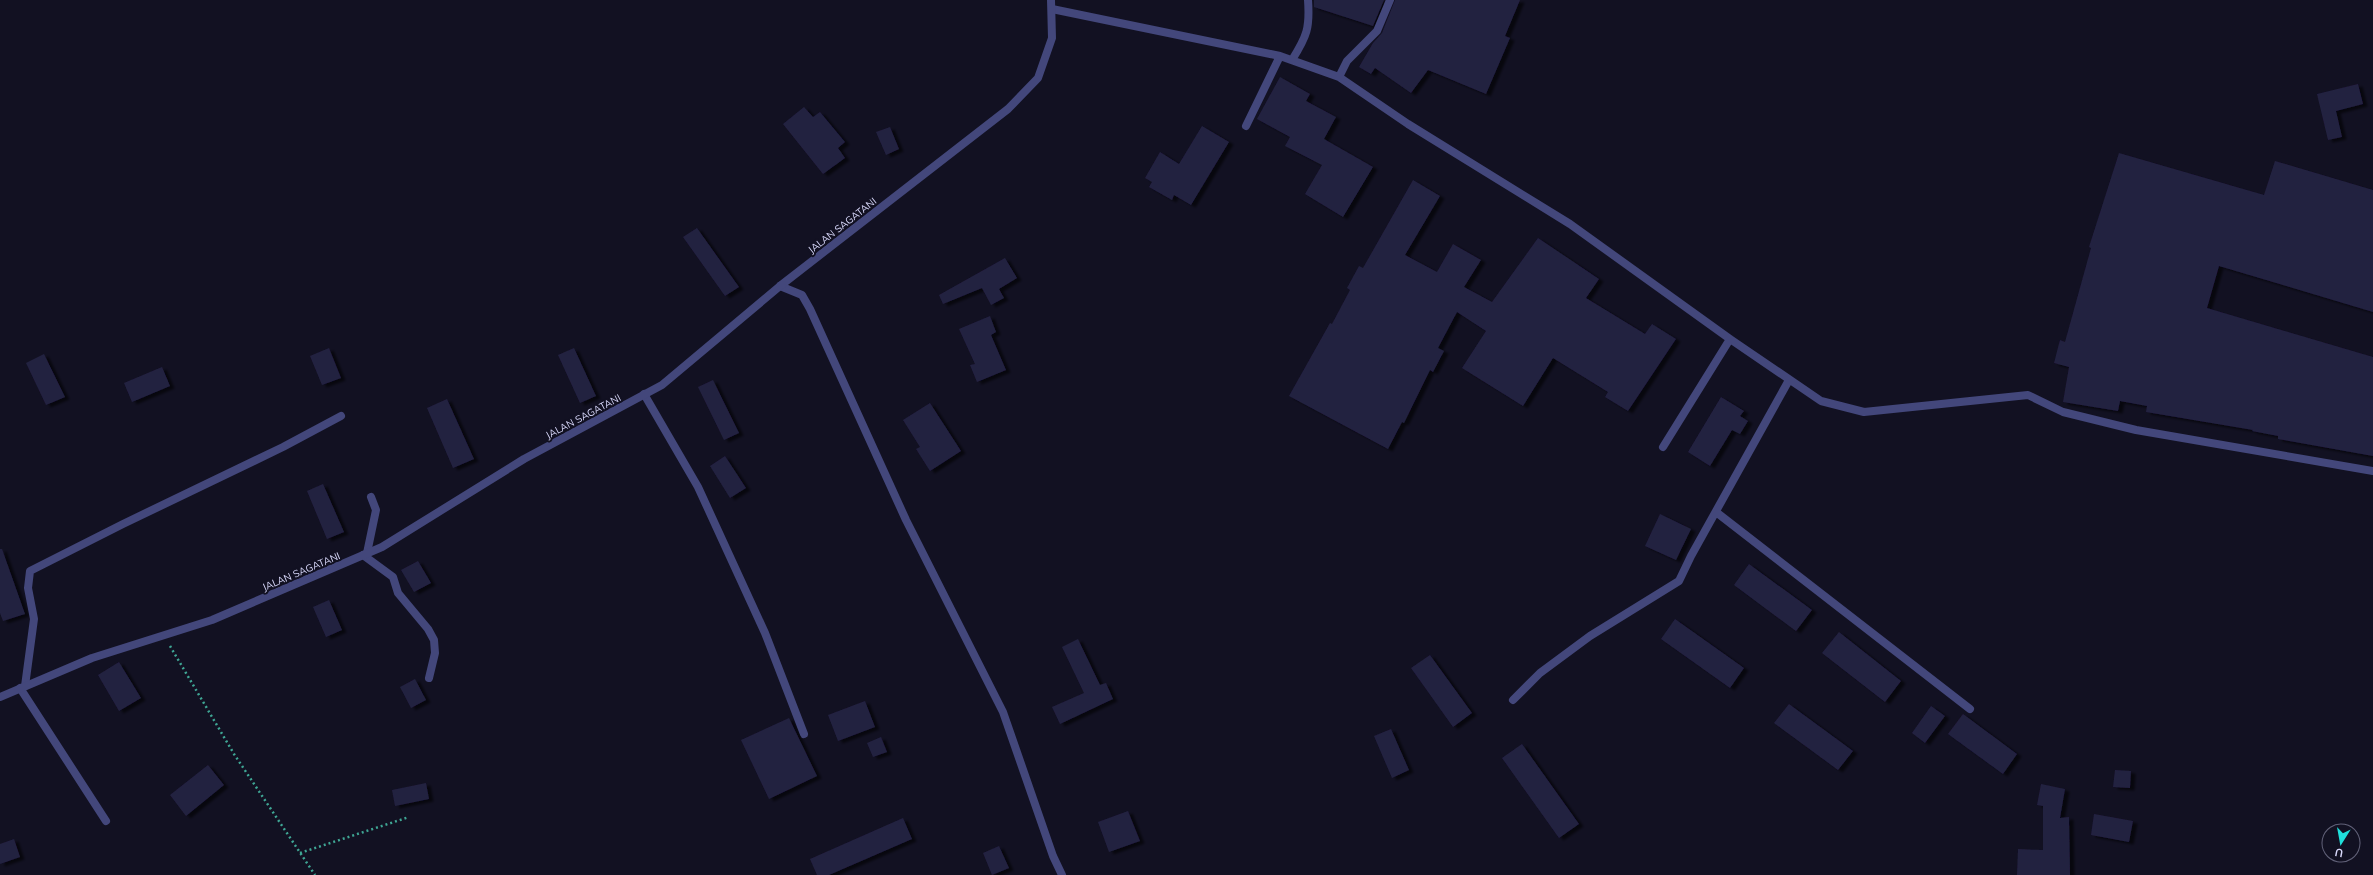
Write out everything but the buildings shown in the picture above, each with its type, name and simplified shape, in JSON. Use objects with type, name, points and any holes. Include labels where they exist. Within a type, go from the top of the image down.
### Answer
[{"type":"street","name":"JALAN SAGATANI","points":[[0,697],[92,658],[164,637],[212,620],[382,547],[524,459],[662,385],[683,369],[780,286],[1008,110],[1038,78],[1052,38],[1052,0]]},
{"type":"street","points":[[1292,60],[1307,31],[1309,23],[1308,0]]},
{"type":"street","points":[[1339,77],[1347,61],[1377,31],[1390,0]]},
{"type":"street","points":[[1052,9],[1280,56],[1339,77],[1408,124],[1570,224],[1730,339],[1821,401],[1864,412],[2028,395],[2063,412],[2136,430],[2373,471]]},
{"type":"street","points":[[1246,126],[1280,56]]},
{"type":"street","points":[[780,286],[802,295],[810,309],[906,520],[1003,712],[1053,856],[1062,875]]},
{"type":"street","points":[[1663,447],[1730,339]]},
{"type":"street","points":[[1513,700],[1540,673],[1590,636],[1679,581],[1789,380]]},
{"type":"street","points":[[644,394],[698,487],[765,633],[804,734]]},
{"type":"street","points":[[106,821],[23,687],[34,620],[28,588],[30,571],[109,530],[283,447],[341,416]]},
{"type":"street","points":[[371,497],[376,510],[365,554],[393,577],[398,593],[428,629],[434,640],[435,654],[429,678]]},
{"type":"street","points":[[1716,512],[1970,709]]},
{"type":"path","points":[[164,637],[234,754],[315,875]]},
{"type":"path","points":[[300,853],[409,817]]}]
